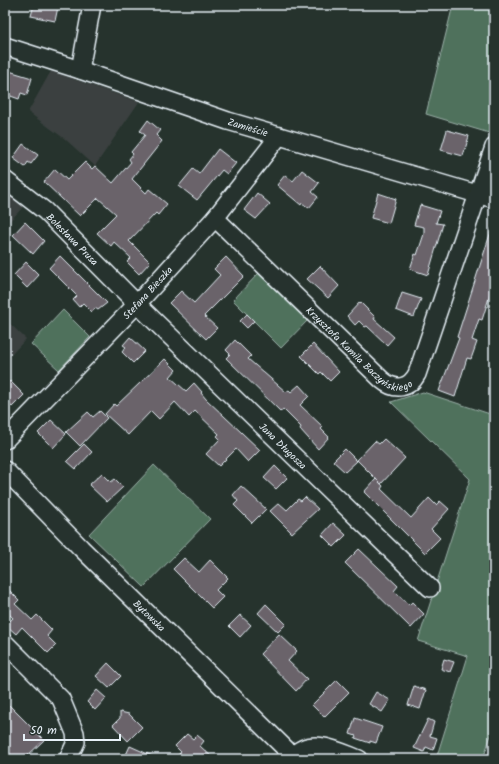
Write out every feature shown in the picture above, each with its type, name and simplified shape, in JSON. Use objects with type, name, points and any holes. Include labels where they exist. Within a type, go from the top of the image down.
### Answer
[{"type":"street","points":[[80,70],[92,5]]},
{"type":"street","name":"Zamieście","points":[[5,46],[228,121],[494,199]]},
{"type":"street","name":"Stefana Bieszka","points":[[5,440],[137,304],[215,218],[279,136]]},
{"type":"street","name":"Krzysztofa Kamila Baczyńskiego","points":[[215,218],[388,386],[397,388],[406,386],[413,382],[417,374],[494,147]]},
{"type":"street","name":"Bolesława Prusa","points":[[5,180],[46,211],[137,304]]},
{"type":"street","name":"Jana Długosza","points":[[137,304],[430,588]]},
{"type":"street","name":"Bytowska","points":[[5,470],[294,758]]},
{"type":"street","points":[[5,643],[61,699],[75,733],[76,742],[68,759]]},
{"type":"street","points":[[294,758],[302,748],[313,746],[326,747],[359,759]]},
{"type":"shaded area","points":[[51,71],[139,102],[95,166],[65,139],[28,112]]},
{"type":"shaded area","points":[[5,189],[25,205],[5,226]]},
{"type":"shaded area","points":[[5,319],[26,339],[5,361]]},
{"type":"green space","points":[[453,5],[494,5],[494,113],[489,133],[426,114]]},
{"type":"green space","points":[[259,273],[307,321],[281,348],[233,300]]},
{"type":"green space","points":[[63,310],[90,337],[59,370],[31,344]]},
{"type":"green space","points":[[423,392],[493,415],[494,412],[494,726],[483,759],[436,759],[468,656],[418,641],[470,479],[391,402]]},
{"type":"green space","points":[[154,465],[210,519],[144,587],[89,534]]},
{"type":"green space","points":[[316,751],[343,759],[316,759],[310,753]]},
{"type":"building","points":[[34,5],[58,7],[55,21],[31,16]]},
{"type":"building","points":[[9,71],[32,78],[27,95],[21,93],[19,99],[5,94],[5,84]]},
{"type":"building","points":[[148,120],[160,130],[156,135],[162,141],[132,179],[146,193],[149,189],[167,204],[158,215],[156,213],[129,241],[150,262],[139,274],[127,262],[131,258],[114,242],[111,246],[97,233],[116,214],[98,198],[80,216],[44,182],[55,169],[67,180],[85,162],[92,169],[95,166],[113,183],[131,162],[129,159],[133,154],[131,152],[145,135],[140,131]]},
{"type":"building","points":[[447,130],[469,136],[463,156],[441,150]]},
{"type":"building","points":[[23,144],[38,155],[31,164],[28,162],[25,167],[13,158]]},
{"type":"building","points":[[218,149],[236,163],[227,174],[222,170],[197,200],[179,186],[193,169],[199,174]]},
{"type":"building","points":[[302,170],[319,183],[312,192],[318,197],[309,208],[302,203],[301,205],[277,185],[285,175],[293,181]]},
{"type":"building","points":[[257,193],[270,204],[256,219],[244,210]]},
{"type":"building","points":[[378,193],[396,199],[389,223],[371,218]]},
{"type":"building","points":[[420,205],[440,211],[436,223],[443,224],[428,275],[410,269],[415,254],[417,255],[424,234],[424,227],[414,225]]},
{"type":"building","points":[[25,222],[44,241],[33,254],[13,235]]},
{"type":"building","points":[[492,228],[494,229],[494,282],[482,320],[479,319],[472,340],[477,342],[471,359],[467,358],[455,397],[439,391],[459,338],[457,337]]},
{"type":"building","points":[[60,256],[107,303],[98,310],[95,308],[92,312],[83,303],[79,307],[73,300],[77,296],[49,268]]},
{"type":"building","points":[[226,257],[244,276],[204,316],[217,328],[206,339],[169,303],[181,291],[194,303],[220,275],[214,269]]},
{"type":"building","points":[[26,262],[39,275],[27,288],[14,275]]},
{"type":"building","points":[[320,266],[339,286],[328,298],[307,279]]},
{"type":"building","points":[[402,293],[421,299],[414,317],[396,310]]},
{"type":"building","points":[[360,302],[375,317],[374,319],[394,337],[387,345],[367,326],[365,327],[359,321],[355,325],[347,316]]},
{"type":"building","points":[[247,314],[254,321],[247,328],[240,321]]},
{"type":"building","points":[[130,337],[145,351],[133,363],[122,352],[126,347],[123,345]]},
{"type":"building","points":[[235,340],[251,356],[248,359],[286,392],[289,390],[291,392],[299,385],[309,396],[300,405],[323,427],[321,429],[329,437],[318,449],[300,429],[301,427],[283,409],[281,412],[226,358],[230,354],[226,350]]},
{"type":"building","points":[[313,344],[339,372],[330,381],[321,372],[319,374],[301,356]]},
{"type":"building","points":[[165,359],[176,370],[170,377],[186,391],[194,383],[206,399],[260,450],[248,462],[236,449],[219,466],[206,454],[220,439],[217,436],[219,434],[195,411],[189,417],[175,402],[159,419],[151,411],[128,435],[105,414],[114,404],[116,406]]},
{"type":"building","points":[[10,381],[24,395],[12,407],[5,400],[5,386]]},
{"type":"building","points":[[100,411],[107,418],[80,446],[66,432],[88,412],[93,417]]},
{"type":"building","points":[[51,420],[66,434],[53,448],[38,433]]},
{"type":"building","points":[[384,439],[405,458],[381,484],[357,460],[375,441],[379,444]]},
{"type":"building","points":[[84,444],[92,452],[76,469],[67,461]]},
{"type":"building","points":[[345,449],[357,461],[345,472],[333,461]]},
{"type":"building","points":[[275,466],[287,478],[276,489],[264,478]]},
{"type":"building","points":[[102,473],[111,482],[115,479],[123,487],[107,502],[89,485]]},
{"type":"building","points":[[376,479],[383,486],[381,489],[411,518],[429,498],[436,505],[440,501],[449,509],[431,529],[440,538],[425,553],[364,492]]},
{"type":"building","points":[[241,486],[266,509],[252,523],[234,505],[238,501],[233,495]]},
{"type":"building","points":[[305,497],[318,509],[292,533],[270,511],[279,503],[287,510],[298,499],[301,501]]},
{"type":"building","points":[[333,523],[346,535],[334,547],[322,535]]},
{"type":"building","points":[[359,549],[398,586],[394,591],[409,605],[412,602],[424,614],[411,628],[345,563]]},
{"type":"building","points":[[184,558],[199,572],[210,560],[228,578],[216,590],[223,597],[212,608],[173,569]]},
{"type":"building","points":[[5,586],[19,600],[15,604],[32,620],[37,615],[52,630],[47,636],[56,645],[48,653],[22,627],[16,634],[6,625],[13,618],[7,612],[5,614]]},
{"type":"building","points":[[266,604],[286,624],[278,632],[258,613]]},
{"type":"building","points":[[240,615],[251,625],[240,637],[229,626]]},
{"type":"building","points":[[279,634],[297,651],[288,661],[307,679],[296,691],[260,654]]},
{"type":"building","points":[[444,659],[454,662],[450,672],[441,669]]},
{"type":"building","points":[[108,663],[121,676],[109,688],[96,676]]},
{"type":"building","points":[[337,680],[349,692],[324,717],[312,705]]},
{"type":"building","points":[[414,686],[426,690],[420,709],[408,705]]},
{"type":"building","points":[[97,690],[106,698],[95,710],[87,702]]},
{"type":"building","points":[[376,692],[390,700],[382,712],[369,704]]},
{"type":"building","points":[[5,701],[44,740],[24,759],[5,759]]},
{"type":"building","points":[[120,712],[129,714],[142,727],[128,741],[113,725],[120,718]]},
{"type":"building","points":[[355,718],[382,727],[376,743],[370,741],[370,743],[355,738],[356,736],[350,734]]},
{"type":"building","points":[[428,719],[434,722],[430,736],[437,738],[433,750],[426,747],[424,752],[414,748]]},
{"type":"building","points":[[187,734],[193,739],[197,735],[204,741],[200,746],[214,759],[174,759],[181,752],[175,746]]},
{"type":"building","points":[[130,746],[159,759],[124,759]]}]
